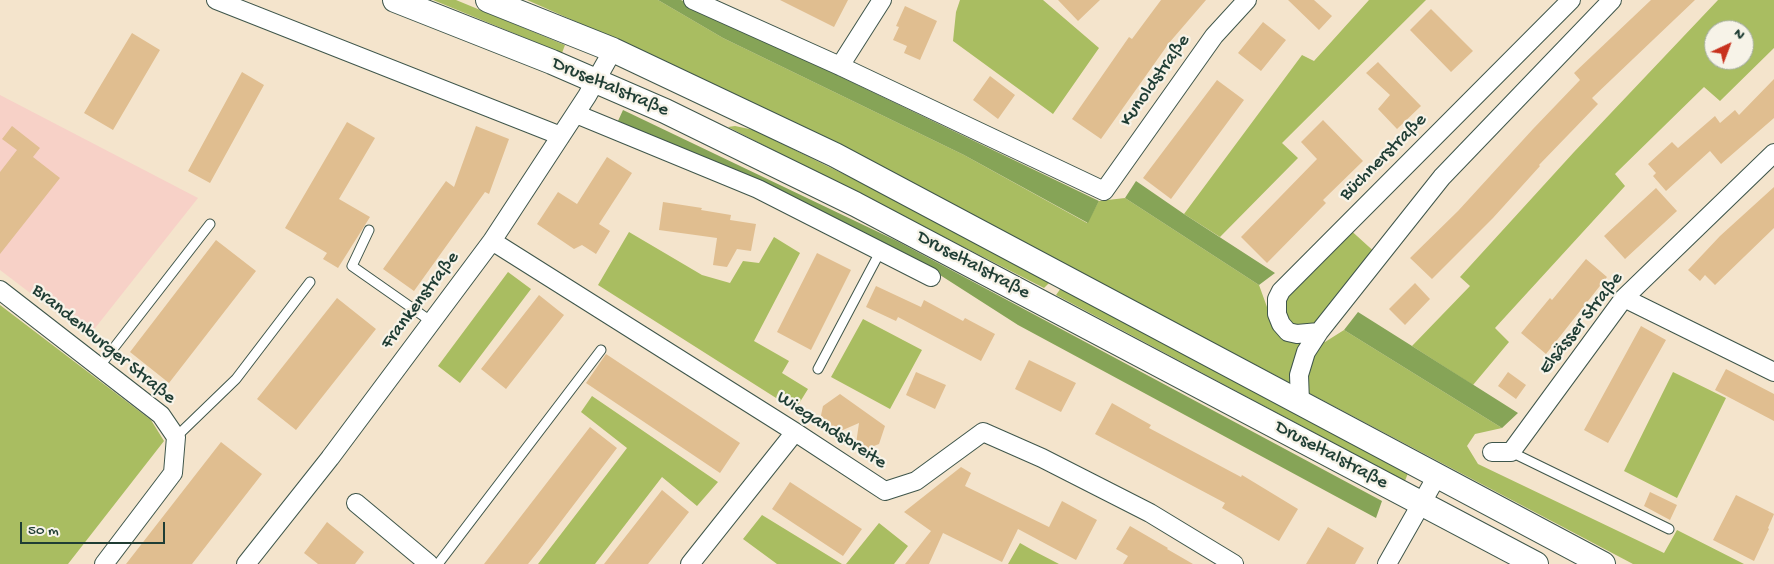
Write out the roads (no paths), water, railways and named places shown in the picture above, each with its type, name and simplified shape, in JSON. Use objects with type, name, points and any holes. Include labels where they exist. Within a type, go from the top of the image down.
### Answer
[{"type":"main road","name":"Druseltalstraße","points":[[395,0],[596,81],[665,111],[855,204],[1536,564]]},
{"type":"main road","name":"Druseltalstraße","points":[[488,0],[613,50],[835,155],[1602,564]]},
{"type":"street","points":[[216,0],[561,136]]},
{"type":"street","points":[[693,0],[840,66],[882,0]]},
{"type":"street","name":"Kunoldstraße","points":[[840,66],[1104,191],[1214,36],[1246,0]]},
{"type":"street","name":"Büchnerstraße","points":[[1320,332],[1297,334],[1288,332],[1281,324],[1278,314],[1277,299],[1281,291],[1571,0]]},
{"type":"street","points":[[1300,402],[1299,375],[1306,352],[1320,332],[1442,177],[1612,0]]},
{"type":"street","name":"Frankenstraße","points":[[246,564],[330,458],[492,241],[576,114],[613,50]]},
{"type":"street","name":"Druseltalstraße","points":[[576,114],[758,189],[931,277]]},
{"type":"street","name":"Elsässer Straße","points":[[1511,452],[1624,298],[1774,153]]},
{"type":"street","name":"Wiegandsbreite","points":[[492,241],[795,432],[885,492],[916,481],[983,432],[1042,458],[1150,513],[1234,564]]},
{"type":"street","name":"Brandenburger Straße","points":[[0,290],[161,415],[176,436]]},
{"type":"street","points":[[1624,298],[1774,372]]},
{"type":"street","points":[[690,564],[795,432]]},
{"type":"street","points":[[104,564],[173,472],[176,436]]},
{"type":"street","points":[[1492,452],[1511,452]]},
{"type":"street","points":[[1387,564],[1437,476]]},
{"type":"street","points":[[356,503],[429,564]]},
{"type":"lane","points":[[99,367],[210,224]]},
{"type":"lane","points":[[369,230],[352,266],[432,322]]},
{"type":"lane","points":[[818,369],[880,252]]},
{"type":"lane","points":[[176,436],[236,379],[310,282]]},
{"type":"lane","points":[[438,564],[601,350]]},
{"type":"lane","points":[[1511,452],[1669,529]]}]
